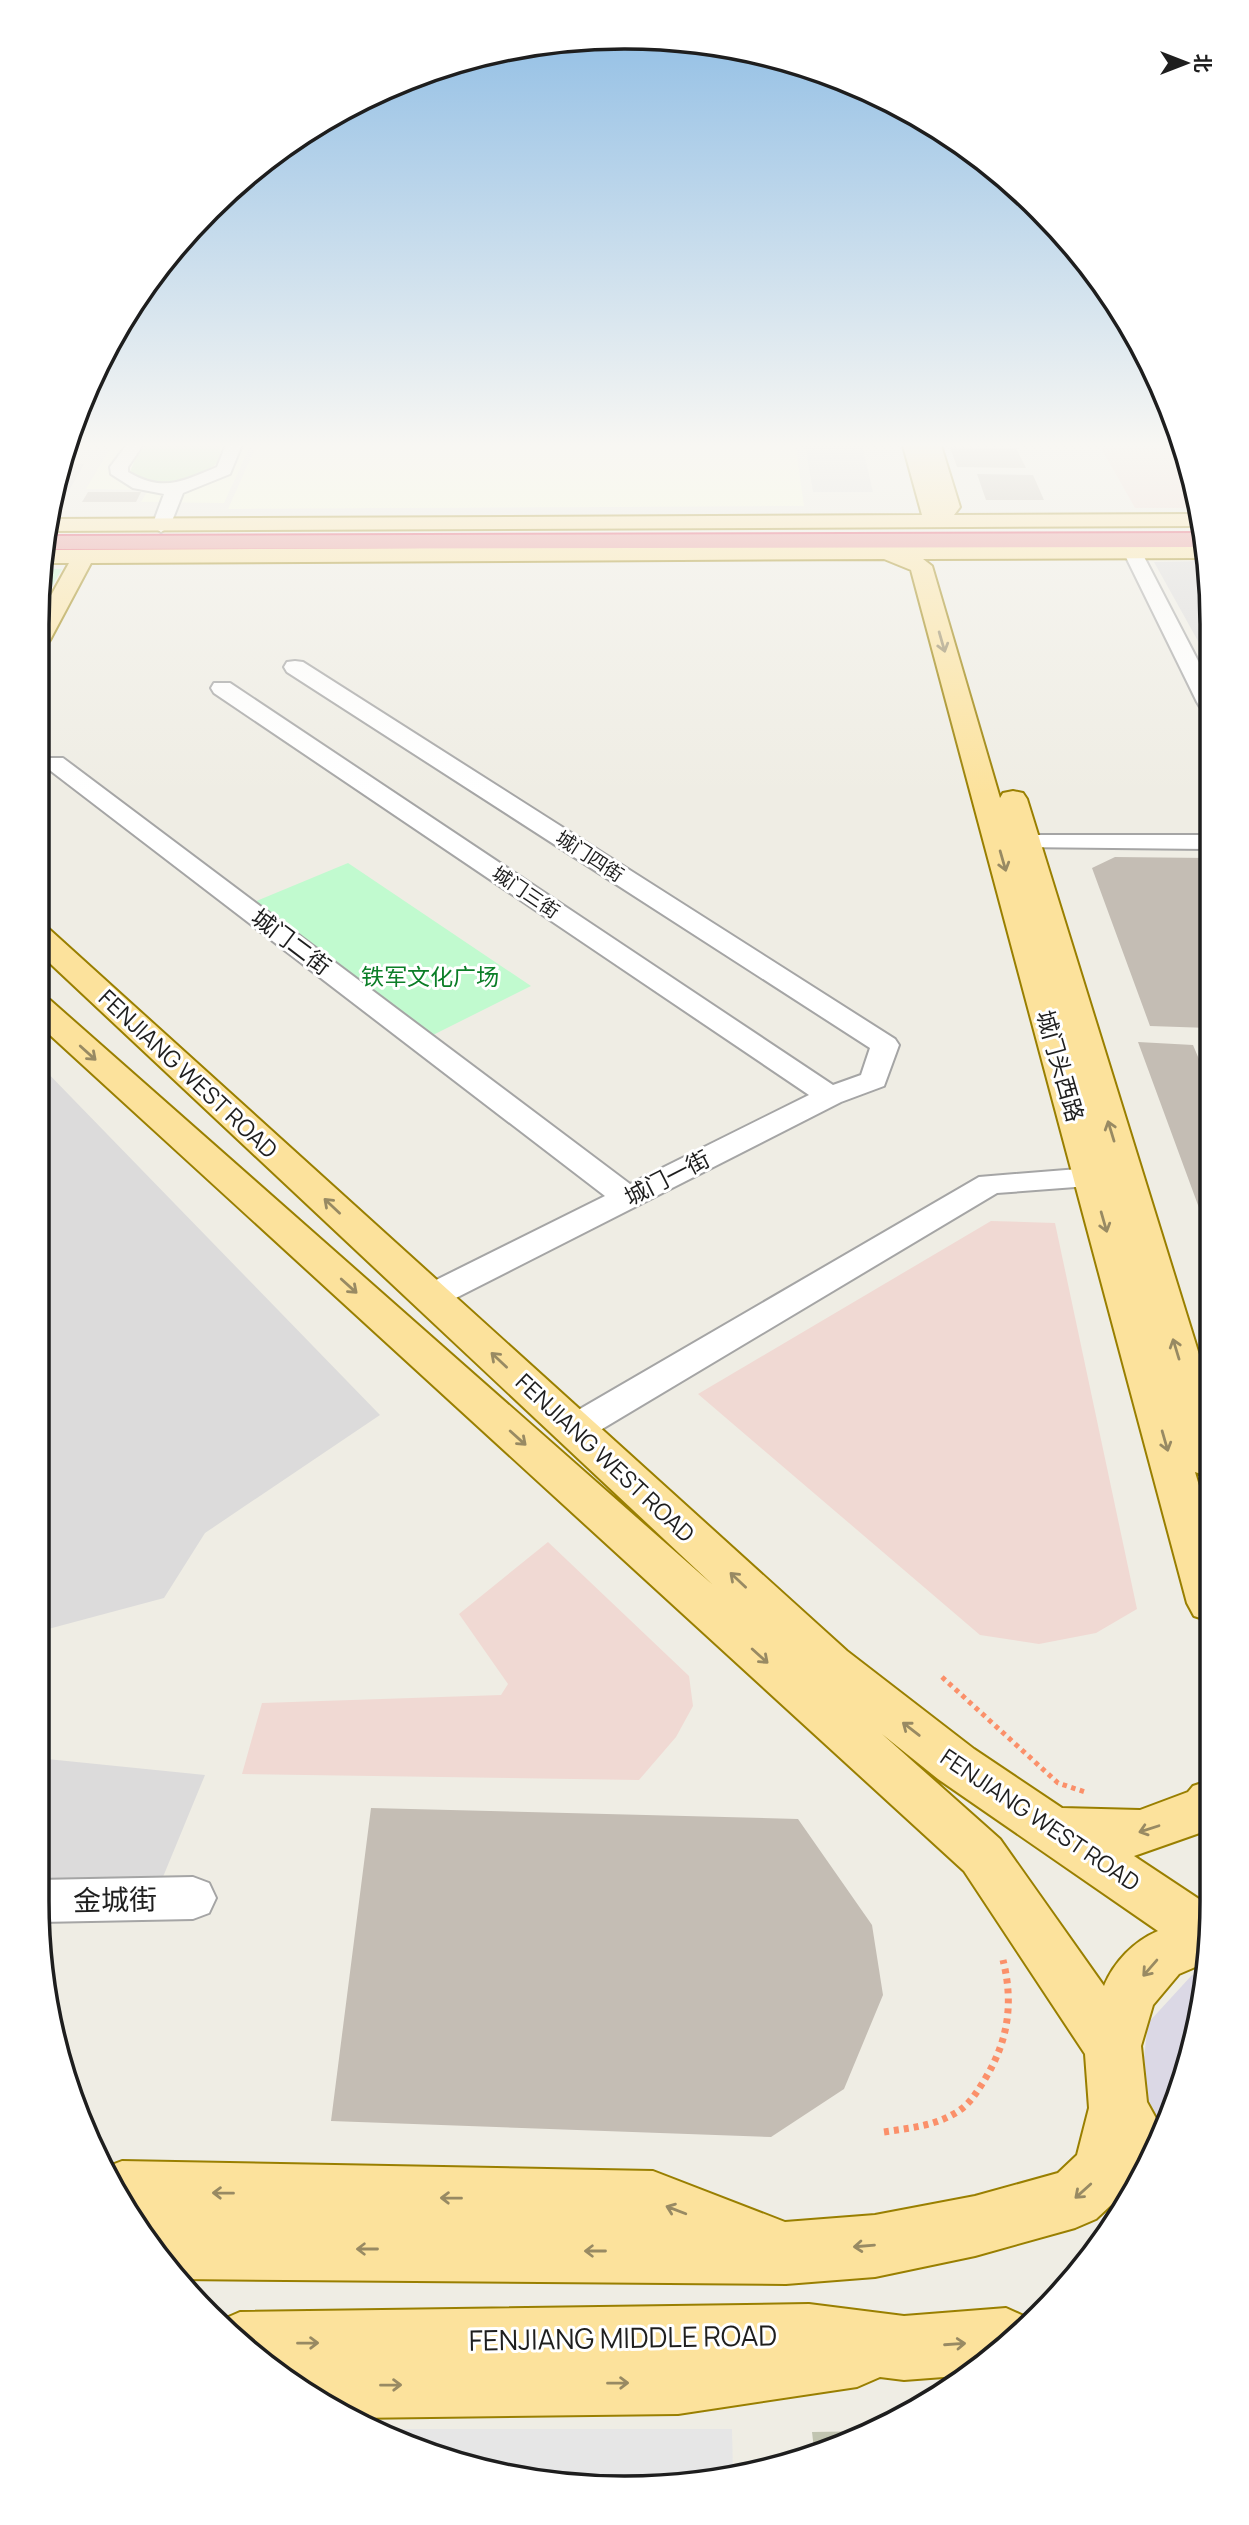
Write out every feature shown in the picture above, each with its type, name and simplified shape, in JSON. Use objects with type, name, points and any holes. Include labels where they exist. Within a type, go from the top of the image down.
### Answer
[{"type":"main road","points":[[49,623],[90,560]]},
{"type":"main road","name":"城门头西路","points":[[905,560],[921,566],[1200,1567]]},
{"type":"main road","name":"城门头西路","points":[[964,560],[945,570],[1200,1427]]},
{"type":"main road","name":"FENJIANG WEST ROAD","points":[[49,946],[830,1665],[956,1764],[1199,1926]]},
{"type":"main road","name":"FENJIANG WEST ROAD","points":[[49,1017],[982,1855],[1113,2046]]},
{"type":"main road","points":[[1052,1829],[1140,1833],[1200,1810]]},
{"type":"main road","points":[[166,2248],[786,2252],[875,2246],[975,2226],[1075,2199],[1102,2172],[1118,2108],[1113,2046],[1129,1992],[1160,1956],[1199,1938]]},
{"type":"main road","points":[[1118,2108],[1142,2152]]},
{"type":"main road","points":[[128,2191],[653,2201],[786,2252]]},
{"type":"main road","name":"FENJIANG MIDDLE ROAD","points":[[258,2344],[809,2336],[904,2348],[994,2341]]},
{"type":"main road","points":[[316,2386],[678,2382],[904,2348]]},
{"type":"street","points":[[1137,560],[1200,683]]},
{"type":"street","name":"城门四街","points":[[295,667],[885,1045]]},
{"type":"street","name":"城门三街","points":[[222,688],[830,1096]]},
{"type":"street","name":"城门二街","points":[[55,763],[628,1198]]},
{"type":"street","points":[[1026,842],[1200,842]]},
{"type":"street","name":"城门一街","points":[[430,1297],[830,1096],[874,1080],[885,1045]]},
{"type":"street","points":[[575,1429],[990,1184],[1091,1178]]},
{"type":"street","name":"金城街","points":[[49,1901],[193,1898]]},
{"type":"path","points":[[942,1677],[1058,1783],[1089,1793]]},
{"type":"path","points":[[884,2132],[935,2123],[968,2106],[993,2067],[1009,2029],[1010,1995],[1001,1956]]},
{"type":"shaded area","points":[[1196,561],[1200,645],[1154,562]]},
{"type":"shaded area","points":[[49,1074],[380,1415],[205,1533],[164,1598],[49,1629]]},
{"type":"shaded area","points":[[991,1221],[1055,1223],[1137,1609],[1096,1633],[1039,1644],[980,1635],[698,1394]]},
{"type":"shaded area","points":[[548,1542],[689,1676],[693,1706],[676,1737],[639,1780],[242,1774],[262,1703],[501,1695],[508,1684],[459,1614]]},
{"type":"shaded area","points":[[49,1759],[205,1775],[158,1889],[49,1892]]},
{"type":"shaded area","points":[[1195,1974],[1180,2049],[1153,2128],[1140,2092],[1148,2023]]},
{"type":"shaded area","points":[[397,2429],[732,2429],[733,2466],[662,2475],[624,2476],[587,2475],[512,2465],[440,2445]]},
{"type":"shaded area","points":[[846,2431],[813,2443],[812,2432]]},
{"type":"green space","points":[[52,569],[62,569],[50,590]]},
{"type":"green space","name":"铁军文化广场","points":[[348,863],[531,986],[429,1037],[254,902]]},
{"type":"building","points":[[1115,857],[1200,858],[1200,1028],[1150,1026],[1092,868]]},
{"type":"building","points":[[1138,1042],[1193,1045],[1200,1062],[1200,1211]]},
{"type":"building","points":[[371,1808],[798,1819],[872,1925],[883,1995],[844,2089],[771,2137],[331,2121]]}]
